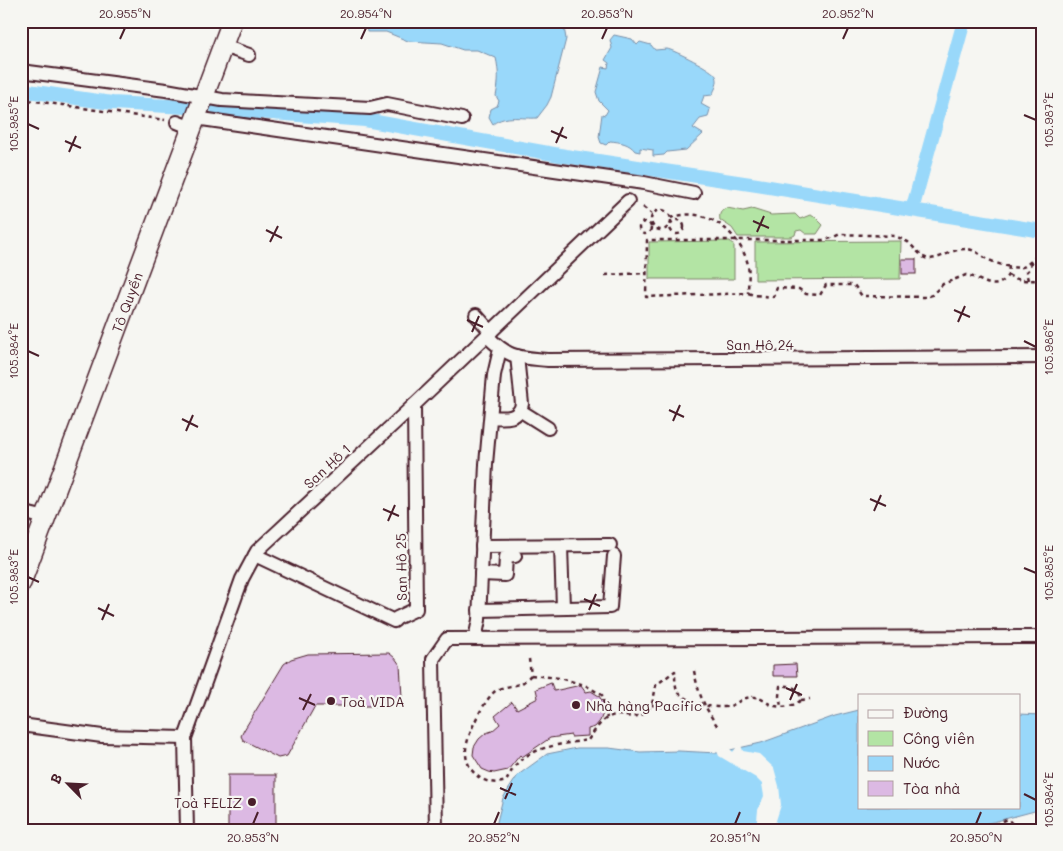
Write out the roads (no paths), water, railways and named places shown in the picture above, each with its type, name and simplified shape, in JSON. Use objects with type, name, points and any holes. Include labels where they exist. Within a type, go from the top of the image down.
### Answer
[{"type":"main road","name":"Tô Quyền","points":[[21,583],[188,122],[204,97],[232,21]]},
{"type":"street","points":[[223,46],[249,56]]},
{"type":"street","points":[[21,71],[222,100],[370,108],[387,104],[462,119]]},
{"type":"street","points":[[188,122],[634,182],[694,193]]},
{"type":"street","name":"San Hô 1","points":[[187,830],[185,738],[242,579],[254,555],[628,202]]},
{"type":"street","name":"San Hô 24","points":[[476,315],[500,349],[517,356],[548,360],[1042,357]]},
{"type":"street","points":[[475,639],[479,610],[490,417],[494,374],[500,349]]},
{"type":"street","points":[[490,417],[506,419],[515,416],[521,411],[522,404],[517,356]]},
{"type":"street","name":"San Hô 25","points":[[254,555],[394,621],[416,609],[414,405]]},
{"type":"street","points":[[521,411],[548,428]]},
{"type":"street","points":[[21,512],[46,518]]},
{"type":"street","points":[[479,610],[610,607],[612,551],[561,546],[482,546]]},
{"type":"street","points":[[561,546],[563,608]]},
{"type":"street","points":[[481,574],[505,575],[506,557],[515,556]]},
{"type":"street","points":[[436,830],[433,659],[447,639],[1042,637]]},
{"type":"street","points":[[21,725],[102,736],[185,738]]},
{"type":"water","points":[[365,21],[563,21],[566,39],[551,97],[537,118],[509,118],[493,124],[489,117],[491,109],[497,106],[499,101],[496,96],[498,67],[496,58],[477,50],[463,50],[442,43],[408,41],[386,32],[367,32]]},
{"type":"water","points":[[614,35],[632,39],[637,45],[640,42],[651,45],[655,50],[671,50],[701,65],[716,76],[717,83],[712,95],[704,96],[701,104],[710,109],[708,117],[700,119],[693,128],[703,134],[686,150],[653,156],[653,150],[640,148],[640,152],[635,151],[630,146],[621,142],[610,141],[606,145],[601,143],[599,137],[602,114],[605,115],[608,110],[599,101],[596,92],[603,67],[608,68],[609,63],[605,60],[612,48],[610,40]]},
{"type":"water","points":[[858,710],[858,808],[1020,808],[1020,714],[1042,715],[1042,809],[956,830],[906,826],[886,828],[856,823],[838,830],[495,830],[503,798],[518,775],[547,754],[577,748],[609,748],[640,752],[679,751],[717,753],[761,743],[835,716]]},
{"type":"waterway","points":[[912,210],[964,21]]},
{"type":"waterway","points":[[21,90],[112,103],[186,107]]},
{"type":"waterway","points":[[217,109],[365,120],[565,156],[1042,231]]},
{"type":"place","name":"Toà VIDA","points":[[331,701]]},
{"type":"place","name":"Nhà hàng Pacific","points":[[576,705]]},
{"type":"place","name":"Toà FELIZ","points":[[252,802]]}]
